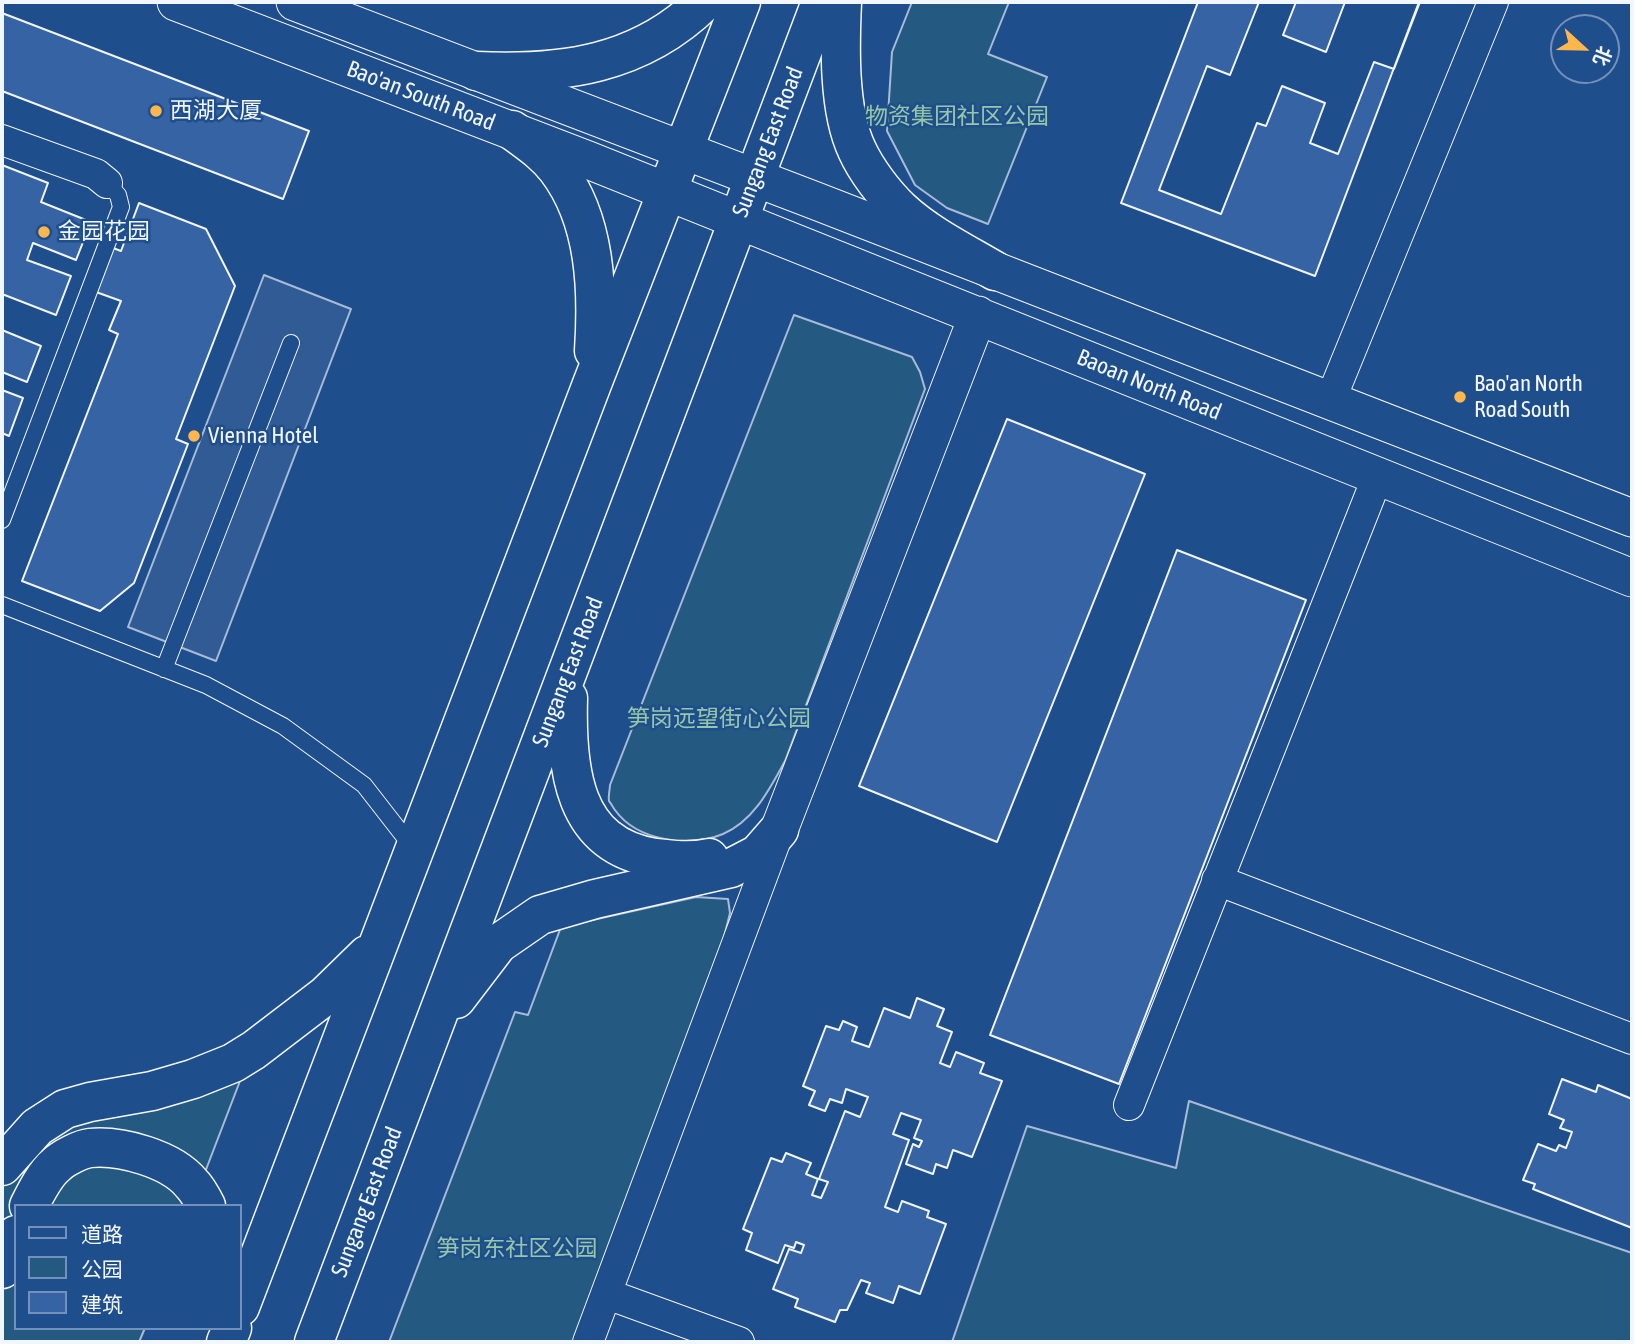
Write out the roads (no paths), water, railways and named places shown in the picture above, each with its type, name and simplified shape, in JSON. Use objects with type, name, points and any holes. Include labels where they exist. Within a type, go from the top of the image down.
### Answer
[{"type":"main road","points":[[476,71],[542,72],[596,63],[638,48],[659,37],[678,25],[704,2]]},
{"type":"main road","points":[[242,1302],[413,848],[741,2]]},
{"type":"main road","name":"Sungang East Road","points":[[314,1342],[821,2]]},
{"type":"main road","points":[[842,2],[843,78],[847,119],[857,151],[900,209],[938,238],[995,271]]},
{"type":"main road","points":[[512,130],[544,154],[556,167],[568,184],[580,212],[590,246],[595,283],[592,384]]},
{"type":"main road","points":[[568,672],[566,744],[574,785],[594,827],[614,844],[637,855],[682,861],[731,852],[779,830]]},
{"type":"main road","points":[[431,1031],[498,944],[540,915],[595,899],[731,867],[758,854],[779,830]]},
{"type":"main road","points":[[2,1167],[37,1127],[65,1109],[152,1091],[194,1079],[233,1063],[326,995],[376,946]]},
{"type":"main road","points":[[30,1204],[36,1191],[56,1165],[87,1148],[115,1147],[139,1153],[169,1166],[190,1181],[205,1204]]},
{"type":"main road","points":[[2,1269],[14,1240]]},
{"type":"street","name":"Bao'an South Road","points":[[176,2],[512,130],[666,192]]},
{"type":"street","name":"Bao'an South Road","points":[[295,2],[683,151]]},
{"type":"street","points":[[1330,401],[1493,2]]},
{"type":"street","points":[[2,140],[96,174],[107,183]]},
{"type":"street","points":[[683,151],[1632,518]]},
{"type":"street","name":"Baoan North Road","points":[[666,192],[1632,579]]},
{"type":"street","points":[[588,1342],[779,830],[978,316]]},
{"type":"street","points":[[1129,1105],[1377,478]]},
{"type":"street","points":[[1217,880],[1632,1039]]},
{"type":"street","points":[[607,1294],[739,1342]]},
{"type":"lane","points":[[2,520],[121,207],[118,195],[107,183]]},
{"type":"lane","points":[[164,669],[290,342]]},
{"type":"lane","points":[[2,605],[206,685],[283,726],[363,785],[413,848]]},
{"type":"place","name":"西湖大厦","points":[[156,111]]},
{"type":"place","name":"金园花园","points":[[44,232]]},
{"type":"place","name":"Bao'an North Road South","points":[[1460,397]]},
{"type":"place","name":"Vienna Hotel","points":[[194,436]]},
{"type":"park label","name":"物资集团社区公园","points":[[957,117]]},
{"type":"park label","name":"笋岗远望街心公园","points":[[719,719]]},
{"type":"park label","name":"笋岗东社区公园","points":[[517,1249]]}]
